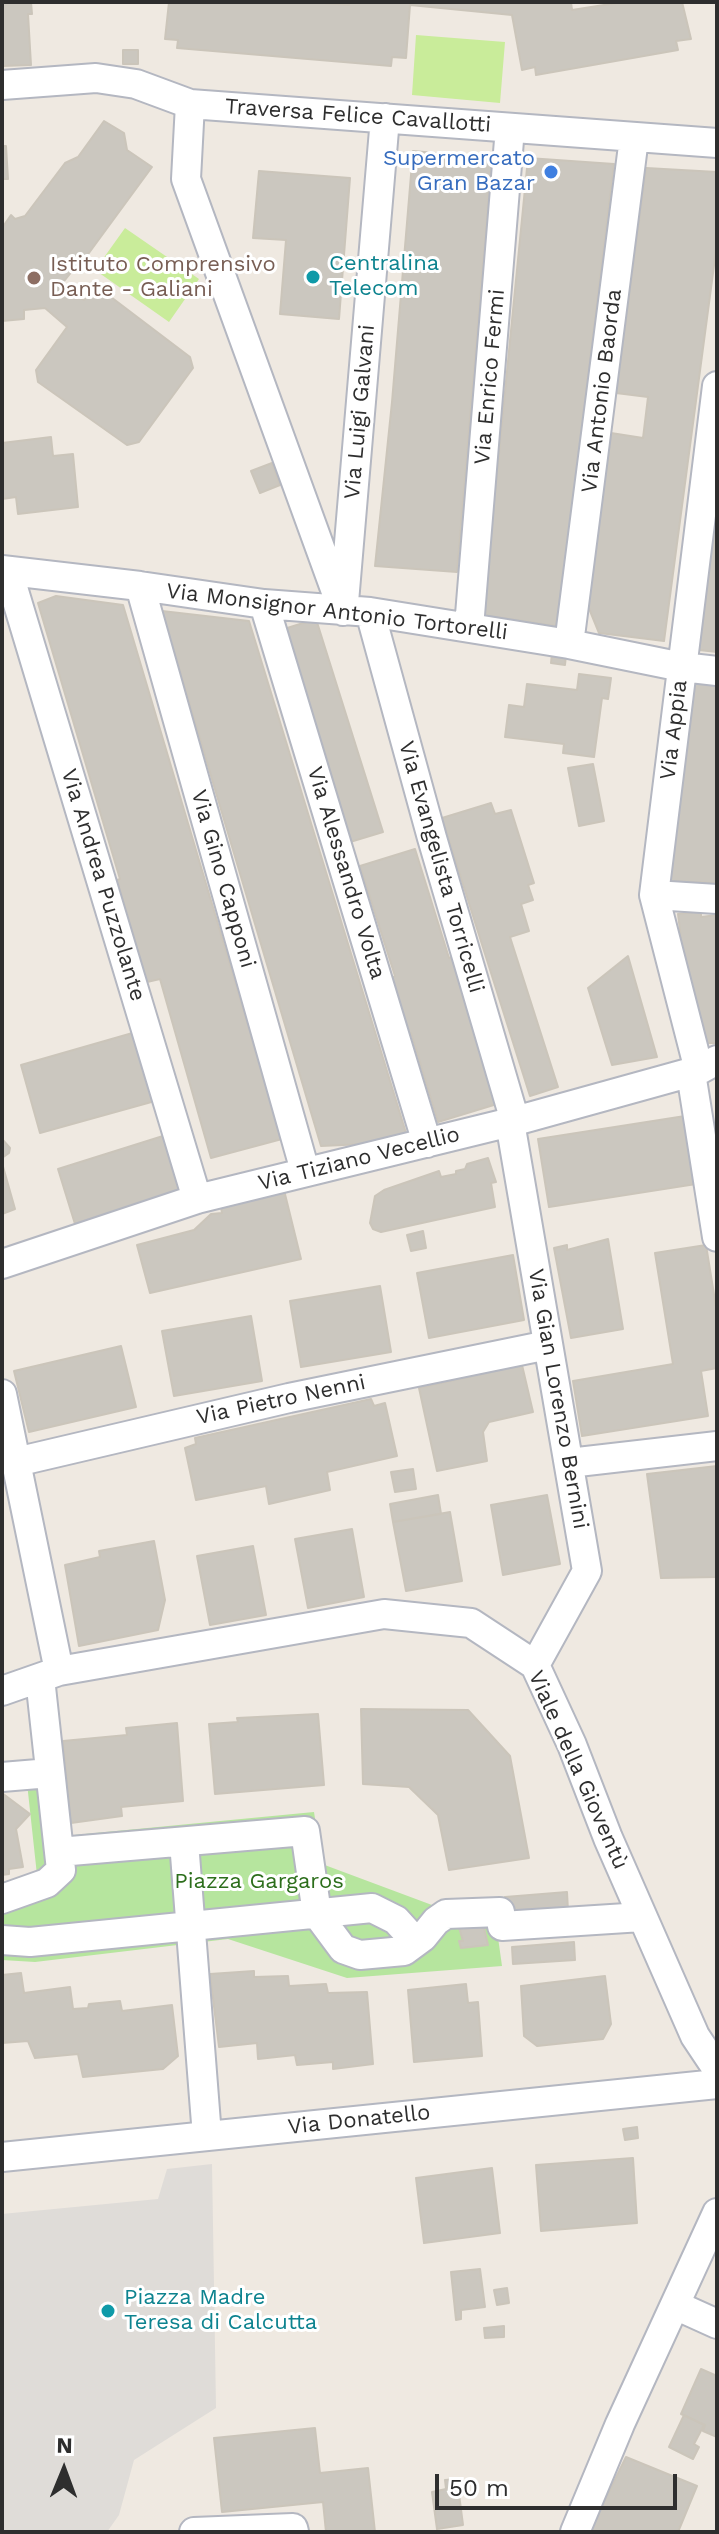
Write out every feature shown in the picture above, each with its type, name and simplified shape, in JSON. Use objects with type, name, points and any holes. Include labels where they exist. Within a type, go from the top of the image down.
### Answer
[{"type":"street","name":"Traversa Felice Cavallotti","points":[[2,85],[96,78],[136,84],[190,104],[717,143]]},
{"type":"street","name":"Via Evangelista Torricelli","points":[[190,104],[186,179],[356,611],[436,853],[512,1122]]},
{"type":"street","name":"Via Luigi Galvani","points":[[356,611],[385,118]]},
{"type":"street","name":"Via Enrico Fermi","points":[[469,627],[510,128]]},
{"type":"street","name":"Via Antonio Baorda","points":[[569,644],[634,138]]},
{"type":"street","name":"Via Appia","points":[[717,386],[654,895],[702,1068],[717,1237]]},
{"type":"street","name":"Via Monsignor Antonio Tortorelli","points":[[5,571],[264,604],[356,611],[469,627],[717,671]]},
{"type":"street","name":"Via Andrea Puzzolante","points":[[5,571],[197,1199]]},
{"type":"street","name":"Via Gino Capponi","points":[[140,586],[305,1171]]},
{"type":"street","name":"Via Alessandro Volta","points":[[264,604],[427,1143]]},
{"type":"street","points":[[654,895],[717,899]]},
{"type":"street","name":"Via Tiziano Vecellio","points":[[2,1264],[197,1199],[512,1122],[702,1068]]},
{"type":"street","name":"Via Gian Lorenzo Bernini","points":[[512,1122],[587,1571],[535,1665]]},
{"type":"street","name":"Via Pietro Nenni","points":[[16,1462],[289,1398],[548,1345]]},
{"type":"street","points":[[2,1394],[50,1674],[50,1773],[61,1870],[47,1883],[2,1899]]},
{"type":"street","points":[[569,1463],[717,1446]]},
{"type":"street","name":"Viale della Gioventù","points":[[2,1691],[50,1674],[384,1614],[471,1623],[535,1665],[695,2036],[717,2069]]},
{"type":"street","points":[[2,1777],[50,1773]]},
{"type":"street","points":[[59,1852],[305,1831],[317,1914],[343,1949],[360,1955],[404,1951],[446,1914],[500,1912],[502,1926],[642,1917]]},
{"type":"street","points":[[184,1842],[207,2136]]},
{"type":"street","points":[[2,1940],[30,1942],[372,1908],[396,1920],[416,1942]]},
{"type":"street","name":"Via Donatello","points":[[2,2157],[717,2084]]},
{"type":"street","points":[[575,2532],[717,2213]]},
{"type":"street","points":[[675,2305],[717,2324]]},
{"type":"street","points":[[194,2532],[293,2528],[294,2532]]},
{"type":"green space","points":[[416,35],[505,42],[500,103],[412,95]]},
{"type":"green space","points":[[125,228],[199,279],[169,322],[95,270]]},
{"type":"green space","name":"Piazza Gargaros","points":[[55,1780],[64,1836],[314,1812],[322,1864],[440,1908],[493,1902],[502,1966],[347,1978],[228,1939],[35,1962],[2,1960],[2,1882],[37,1875],[27,1783]]},
{"type":"shaded area","name":"Piazza Madre Teresa di Calcutta","points":[[212,2164],[216,2408],[134,2460],[119,2515],[107,2532],[2,2532],[2,2214],[158,2199],[167,2169]]},
{"type":"building","points":[[2,2],[31,2],[32,14],[28,14],[31,65],[2,66]]},
{"type":"building","points":[[169,2],[349,5],[349,2],[571,2],[572,10],[623,2],[682,2],[691,39],[676,41],[678,50],[536,75],[535,67],[522,70],[512,15],[410,5],[406,58],[392,57],[391,66],[177,48],[178,40],[165,39]]},
{"type":"building","points":[[123,50],[138,50],[138,64],[123,64]]},
{"type":"building","name":"Istituto Comprensivo Dante - Galiani","points":[[104,121],[124,133],[127,150],[152,167],[75,272],[73,270],[61,285],[84,300],[91,294],[103,291],[190,357],[193,368],[139,442],[127,445],[38,382],[36,370],[67,327],[45,308],[24,310],[24,319],[2,321],[2,228],[11,215],[15,219],[25,216],[65,163],[78,157]]},
{"type":"building","points":[[2,146],[6,146],[8,179],[2,179]]},
{"type":"building","points":[[413,151],[492,158],[457,572],[375,566]]},
{"type":"building","points":[[528,158],[614,164],[556,626],[483,615]]},
{"type":"building","points":[[646,168],[717,172],[717,243],[664,641],[599,633],[588,606],[611,433],[643,438],[648,397],[616,393]]},
{"type":"building","name":"Centralina Telecom","points":[[259,171],[350,178],[339,319],[280,314],[286,240],[253,238]]},
{"type":"building","points":[[51,437],[53,456],[73,454],[78,507],[18,514],[16,497],[2,499],[2,443]]},
{"type":"building","points":[[272,463],[280,485],[260,493],[251,471]]},
{"type":"building","points":[[717,506],[717,652],[699,650]]},
{"type":"building","points":[[56,596],[123,605],[282,1139],[211,1158],[160,979],[147,982],[117,880],[120,879],[38,603]]},
{"type":"building","points":[[162,611],[249,621],[406,1133],[365,1144],[321,1146]]},
{"type":"building","points":[[316,619],[383,832],[350,842],[284,629]]},
{"type":"building","points":[[552,653],[566,655],[565,665],[551,663]]},
{"type":"building","points":[[579,674],[611,678],[608,699],[602,698],[594,757],[563,753],[564,744],[505,737],[509,705],[524,707],[527,684],[577,690]]},
{"type":"building","points":[[695,682],[717,685],[717,883],[668,881]]},
{"type":"building","points":[[593,764],[604,821],[579,826],[568,768]]},
{"type":"building","points":[[491,803],[495,814],[511,810],[534,883],[528,885],[533,900],[521,904],[529,931],[510,937],[558,1087],[530,1096],[442,818]]},
{"type":"building","points":[[415,849],[449,958],[455,957],[497,1104],[438,1122],[411,1033],[407,1035],[390,979],[395,976],[360,866]]},
{"type":"building","points":[[701,911],[701,917],[717,915],[717,1043],[705,1043],[685,972],[678,914]]},
{"type":"building","points":[[628,956],[657,1057],[612,1065],[588,988]]},
{"type":"building","points":[[136,1032],[155,1101],[40,1133],[21,1065]]},
{"type":"building","points":[[685,1116],[696,1184],[549,1207],[538,1139]]},
{"type":"building","points":[[163,1136],[181,1190],[75,1224],[58,1169]]},
{"type":"building","points":[[2,1139],[10,1148],[2,1158]]},
{"type":"building","points":[[488,1158],[496,1182],[491,1183],[495,1207],[381,1232],[373,1229],[370,1223],[375,1196],[384,1190],[439,1171],[441,1177],[456,1174],[467,1164]]},
{"type":"building","points":[[2,1163],[15,1209],[2,1214]]},
{"type":"building","points":[[283,1186],[301,1259],[150,1293],[137,1245],[194,1230],[211,1214],[222,1213],[220,1201]]},
{"type":"building","points":[[423,1231],[426,1248],[411,1251],[407,1235]]},
{"type":"building","points":[[608,1239],[623,1329],[571,1338],[554,1248],[567,1245],[567,1250]]},
{"type":"building","points":[[706,1245],[717,1313],[717,1368],[701,1371],[708,1416],[582,1436],[573,1381],[673,1364],[655,1253]]},
{"type":"building","points":[[513,1255],[524,1320],[429,1338],[417,1273]]},
{"type":"building","points":[[380,1286],[391,1352],[301,1367],[290,1301]]},
{"type":"building","points":[[251,1316],[262,1381],[174,1396],[162,1331]]},
{"type":"building","points":[[121,1346],[136,1407],[29,1432],[14,1371]]},
{"type":"building","points":[[522,1365],[533,1412],[489,1422],[483,1432],[487,1461],[437,1471],[419,1388]]},
{"type":"building","points":[[371,1399],[374,1406],[385,1403],[397,1456],[327,1472],[330,1490],[269,1504],[266,1486],[196,1500],[185,1448],[196,1444],[195,1438]]},
{"type":"building","points":[[717,1466],[717,1577],[661,1578],[647,1474]]},
{"type":"building","points":[[413,1469],[416,1489],[395,1492],[391,1472]]},
{"type":"building","points":[[438,1495],[441,1514],[393,1522],[390,1504]]},
{"type":"building","points":[[547,1495],[560,1564],[503,1575],[491,1505]]},
{"type":"building","points":[[450,1512],[462,1581],[406,1591],[393,1522]]},
{"type":"building","points":[[352,1529],[364,1597],[308,1608],[295,1539]]},
{"type":"building","points":[[154,1541],[165,1600],[158,1630],[79,1646],[65,1565],[100,1557],[99,1551]]},
{"type":"building","points":[[253,1546],[266,1615],[210,1625],[197,1556]]},
{"type":"building","points":[[361,1709],[468,1710],[510,1756],[529,1858],[449,1870],[438,1815],[409,1787],[363,1784]]},
{"type":"building","points":[[318,1714],[324,1785],[215,1794],[209,1724],[238,1722],[237,1718]]},
{"type":"building","points":[[177,1723],[183,1801],[121,1807],[122,1816],[71,1823],[63,1741],[127,1735],[126,1728]]},
{"type":"building","points":[[2,1793],[30,1814],[16,1829],[23,1867],[9,1869],[9,1874],[2,1875]]},
{"type":"building","points":[[567,1892],[568,1911],[507,1915],[505,1897]]},
{"type":"building","points":[[486,1920],[487,1928],[484,1928],[488,1945],[461,1948],[459,1941],[463,1941],[458,1924]]},
{"type":"building","points":[[574,1942],[575,1960],[513,1964],[512,1947]]},
{"type":"building","points":[[254,1971],[254,1977],[288,1976],[289,1986],[326,1984],[328,1993],[367,1992],[373,2064],[333,2069],[333,2062],[297,2065],[295,2055],[258,2059],[257,2043],[219,2047],[210,1974]]},
{"type":"building","points":[[21,1973],[24,1993],[70,1987],[73,2009],[120,2001],[122,2011],[172,2005],[178,2056],[163,2069],[83,2077],[78,2054],[35,2058],[28,2041],[2,2043],[2,1975]]},
{"type":"building","points":[[605,1976],[611,2024],[603,2039],[537,2046],[524,2036],[521,1986]]},
{"type":"building","points":[[466,1984],[468,2003],[478,2002],[482,2056],[414,2062],[408,1990]]},
{"type":"building","points":[[637,2127],[638,2138],[625,2140],[623,2129]]},
{"type":"building","points":[[633,2158],[637,2223],[541,2231],[536,2165]]},
{"type":"building","points":[[492,2168],[500,2233],[424,2243],[416,2178]]},
{"type":"building","points":[[480,2269],[485,2307],[461,2310],[461,2319],[456,2320],[451,2272]]},
{"type":"building","points":[[507,2288],[509,2303],[497,2305],[494,2290]]},
{"type":"building","points":[[504,2326],[504,2337],[485,2338],[484,2328]]},
{"type":"building","points":[[701,2369],[717,2376],[717,2437],[703,2431],[705,2425],[681,2414]]},
{"type":"building","points":[[684,2415],[704,2425],[694,2444],[699,2447],[693,2459],[669,2447]]},
{"type":"building","points":[[315,2428],[320,2473],[368,2468],[375,2532],[326,2532],[323,2502],[222,2512],[214,2438]]},
{"type":"building","points":[[626,2457],[697,2486],[678,2532],[589,2532]]},
{"type":"building","points":[[457,2479],[463,2525],[437,2529],[432,2492],[446,2489],[445,2480]]},
{"type":"place","name":"Supermercato Gran Bazar","points":[[551,172]]},
{"type":"place","name":"Centralina Telecom","points":[[313,277]]},
{"type":"place","name":"Istituto Comprensivo Dante - Galiani","points":[[34,278]]},
{"type":"place","name":"Piazza Madre Teresa di Calcutta","points":[[108,2311]]}]
